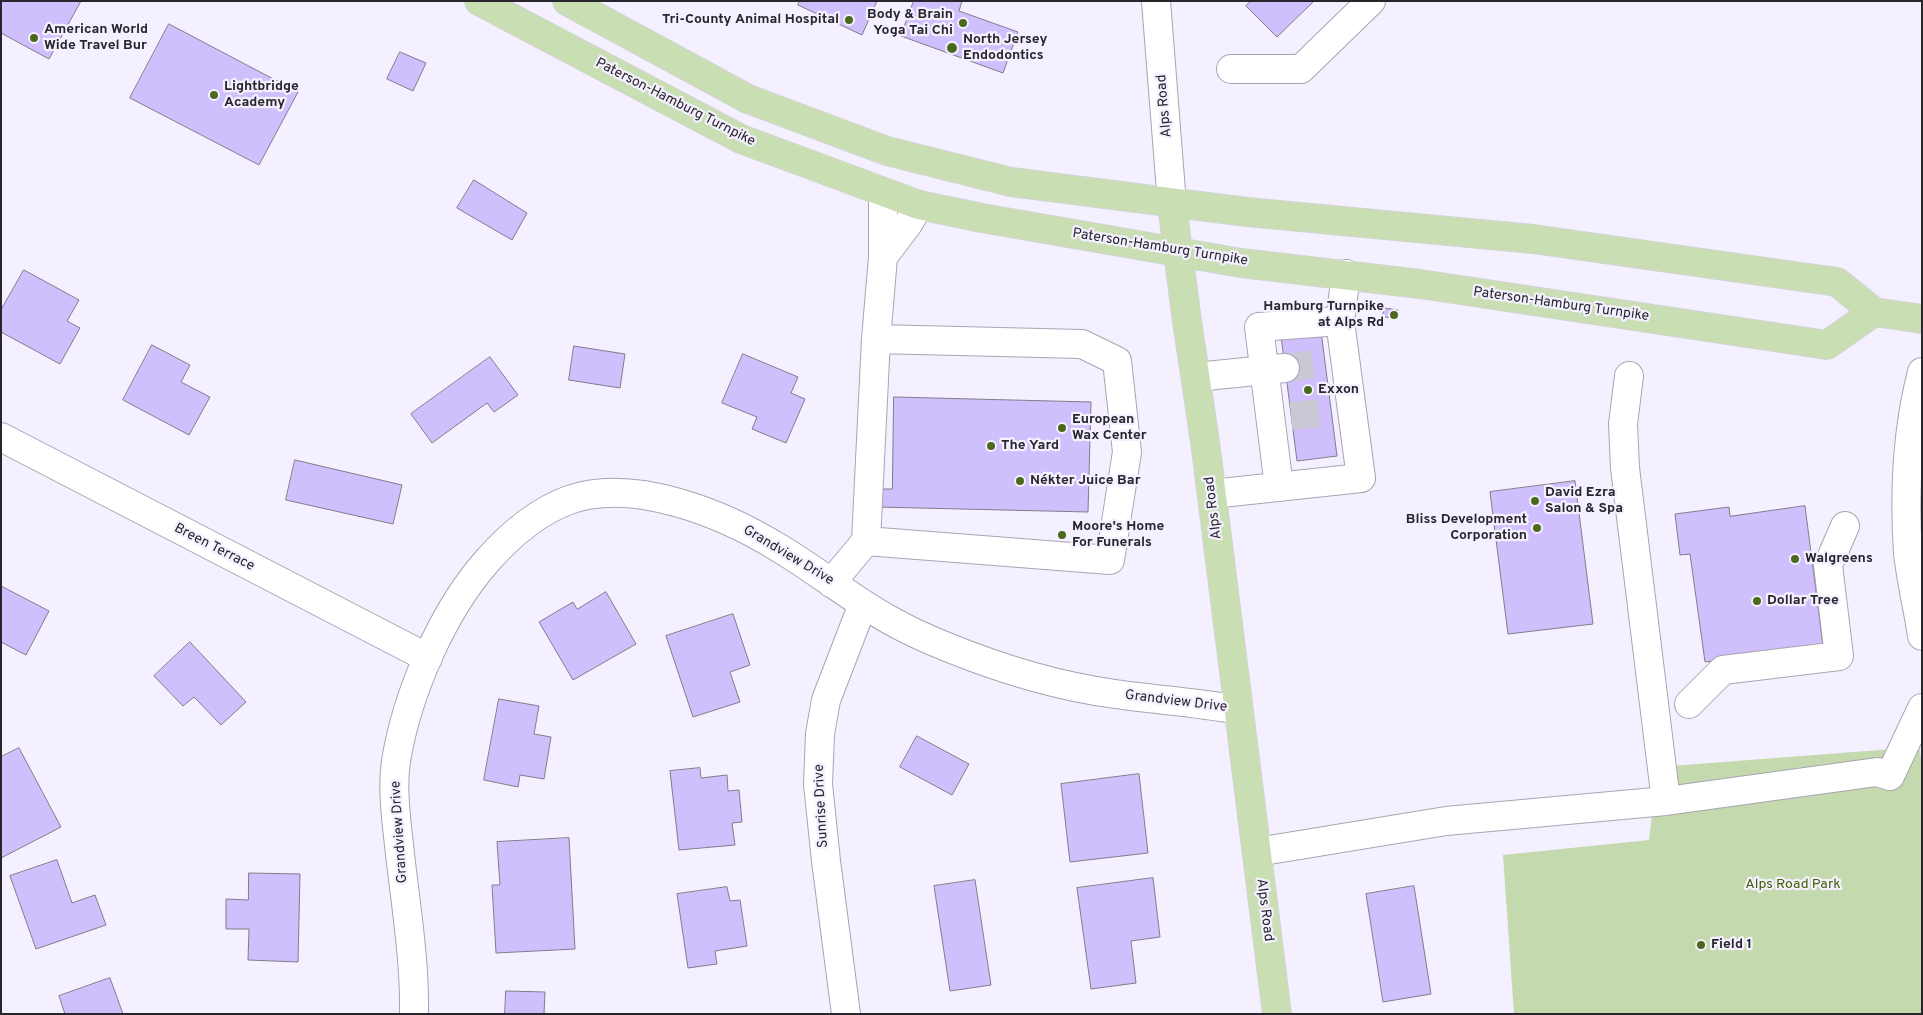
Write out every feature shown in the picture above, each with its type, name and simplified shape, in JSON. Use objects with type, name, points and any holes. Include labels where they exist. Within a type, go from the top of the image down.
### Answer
[{"type":"main road","name":"Paterson-Hamburg Turnpike","points":[[478,1],[741,139],[919,205],[982,218],[1241,263],[1346,274],[1827,345],[1874,312]]},
{"type":"main road","points":[[567,1],[748,99],[887,151],[1011,182],[1172,204],[1533,239],[1838,282],[1874,312],[1922,319]]},
{"type":"main road","name":"Alps Road","points":[[1172,204],[1212,494],[1277,1014]]},
{"type":"street","name":"Alps Road","points":[[1156,1],[1172,204]]},
{"type":"street","points":[[1231,69],[1301,69],[1372,1]]},
{"type":"street","points":[[831,582],[866,541],[876,339],[883,257],[883,193]]},
{"type":"street","points":[[883,257],[908,224],[919,205]]},
{"type":"street","points":[[1212,494],[1361,478],[1341,411],[1335,362],[1346,274]]},
{"type":"street","points":[[1279,487],[1281,418],[1275,369],[1259,327],[1340,321]]},
{"type":"street","points":[[866,541],[1110,560],[1127,452],[1117,361],[1082,344],[876,339]]},
{"type":"street","points":[[1196,377],[1275,369]]},
{"type":"street","points":[[1922,372],[1912,417],[1908,467],[1908,554],[1922,636]]},
{"type":"street","points":[[1628,376],[1623,424],[1625,468],[1666,800]]},
{"type":"street","name":"Breen Terrace","points":[[1,437],[428,658]]},
{"type":"street","name":"Grandview Drive","points":[[414,1014],[396,814],[396,762],[409,709],[428,658],[452,611],[481,568],[507,538],[537,515],[570,500],[604,493],[628,494],[675,502],[728,520],[778,547],[863,604],[910,631],[984,662],[1031,677],[1116,694],[1198,702],[1238,710]]},
{"type":"street","points":[[1688,704],[1723,670],[1839,656],[1828,564],[1845,526]]},
{"type":"street","name":"Sunrise Drive","points":[[846,1014],[819,794],[820,734],[826,700],[863,604]]},
{"type":"street","points":[[1257,852],[1446,821],[1666,800],[1877,772],[1890,776],[1922,708]]},
{"type":"green space","name":"Alps Road Park","points":[[1919,747],[1922,764],[1922,1014],[1514,1014],[1503,855],[1649,840],[1658,767]]},
{"type":"building","points":[[1,1],[81,1],[49,59],[1,33]]},
{"type":"building","name":"Tri-County Animal Hospital","points":[[800,1],[877,1],[862,35],[798,5]]},
{"type":"building","points":[[914,1],[962,1],[959,11],[1018,32],[1003,73],[901,36]]},
{"type":"building","points":[[1251,1],[1314,1],[1277,37],[1246,6]]},
{"type":"building","name":"Lightbridge Academy","points":[[169,24],[298,92],[259,165],[130,98]]},
{"type":"building","points":[[400,52],[426,63],[413,91],[387,79]]},
{"type":"building","points":[[474,180],[527,213],[512,240],[457,208]]},
{"type":"building","points":[[24,270],[79,300],[67,321],[80,328],[60,364],[1,332],[1,310]]},
{"type":"building","points":[[1384,308],[1398,310],[1397,318],[1383,317]]},
{"type":"building","name":"Exxon","points":[[1321,331],[1337,456],[1297,461],[1281,336]]},
{"type":"building","points":[[152,345],[190,365],[181,382],[210,397],[189,435],[123,400]]},
{"type":"building","points":[[574,346],[625,354],[620,388],[569,380]]},
{"type":"building","points":[[743,354],[798,377],[791,393],[805,399],[786,443],[752,429],[757,417],[722,403]]},
{"type":"building","points":[[490,357],[518,395],[494,412],[487,403],[432,443],[411,414]]},
{"type":"building","name":"The Yard","points":[[894,397],[1091,402],[1088,512],[877,507],[877,489],[892,489]]},
{"type":"building","points":[[295,460],[402,485],[393,524],[286,500]]},
{"type":"building","points":[[1575,481],[1593,624],[1508,634],[1490,492]]},
{"type":"building","name":"Dollar Tree","points":[[1805,506],[1823,646],[1705,662],[1690,554],[1680,555],[1675,514],[1729,507],[1730,516]]},
{"type":"building","points":[[1,586],[49,611],[26,655],[1,642]]},
{"type":"building","points":[[606,592],[636,644],[573,680],[539,622],[573,602],[577,609]]},
{"type":"building","points":[[733,614],[750,665],[730,672],[740,702],[693,717],[666,636]]},
{"type":"building","points":[[190,642],[246,702],[221,725],[194,697],[183,706],[154,676]]},
{"type":"building","points":[[499,699],[539,706],[534,734],[551,737],[544,779],[520,775],[518,787],[484,780]]},
{"type":"building","points":[[917,736],[969,764],[952,795],[900,767]]},
{"type":"building","points":[[19,748],[61,827],[1,858],[1,757]]},
{"type":"building","points":[[700,768],[701,778],[727,775],[728,791],[739,790],[742,822],[732,823],[735,845],[679,850],[670,771]]},
{"type":"building","points":[[1139,774],[1148,853],[1070,862],[1061,784]]},
{"type":"building","points":[[569,838],[575,949],[496,953],[492,885],[500,885],[497,842]]},
{"type":"building","points":[[57,860],[72,903],[95,895],[106,925],[36,949],[10,876]]},
{"type":"building","points":[[249,873],[300,874],[298,962],[248,960],[249,929],[226,929],[226,899],[248,900]]},
{"type":"building","points":[[1153,878],[1160,937],[1131,941],[1136,983],[1091,989],[1077,888]]},
{"type":"building","points":[[975,880],[991,985],[950,991],[934,886]]},
{"type":"building","points":[[1414,886],[1431,994],[1383,1002],[1366,894]]},
{"type":"building","points":[[727,887],[730,901],[740,900],[747,946],[715,951],[717,964],[688,968],[677,894]]},
{"type":"building","points":[[110,978],[123,1014],[65,1014],[59,996]]},
{"type":"building","points":[[506,991],[545,992],[544,1014],[505,1014]]},
{"type":"tunnel","points":[[1285,368],[1324,363]]},
{"type":"tunnel","points":[[1291,416],[1331,412]]},
{"type":"place","name":"Tri-County Animal Hospital","points":[[849,20]]},
{"type":"place","name":"Body & Brain Yoga Tai Chi","points":[[963,23]]},
{"type":"place","name":"American World Wide Travel Bur","points":[[34,38]]},
{"type":"place","name":"North Jersey Endodontics","points":[[952,48]]},
{"type":"place","name":"Lightbridge Academy","points":[[214,95]]},
{"type":"place","name":"Hamburg Turnpike at Alps Rd","points":[[1394,315]]},
{"type":"place","name":"Exxon","points":[[1308,390]]},
{"type":"place","name":"European Wax Center","points":[[1062,428]]},
{"type":"place","name":"The Yard","points":[[991,446]]},
{"type":"place","name":"Nékter Juice Bar","points":[[1020,481]]},
{"type":"place","name":"David Ezra Salon & Spa","points":[[1535,501]]},
{"type":"place","name":"Bliss Development Corporation","points":[[1537,528]]},
{"type":"place","name":"Moore's Home For Funerals","points":[[1062,535]]},
{"type":"place","name":"Walgreens","points":[[1795,559]]},
{"type":"place","name":"Dollar Tree","points":[[1757,601]]},
{"type":"place","name":"Field 1","points":[[1701,945]]}]
